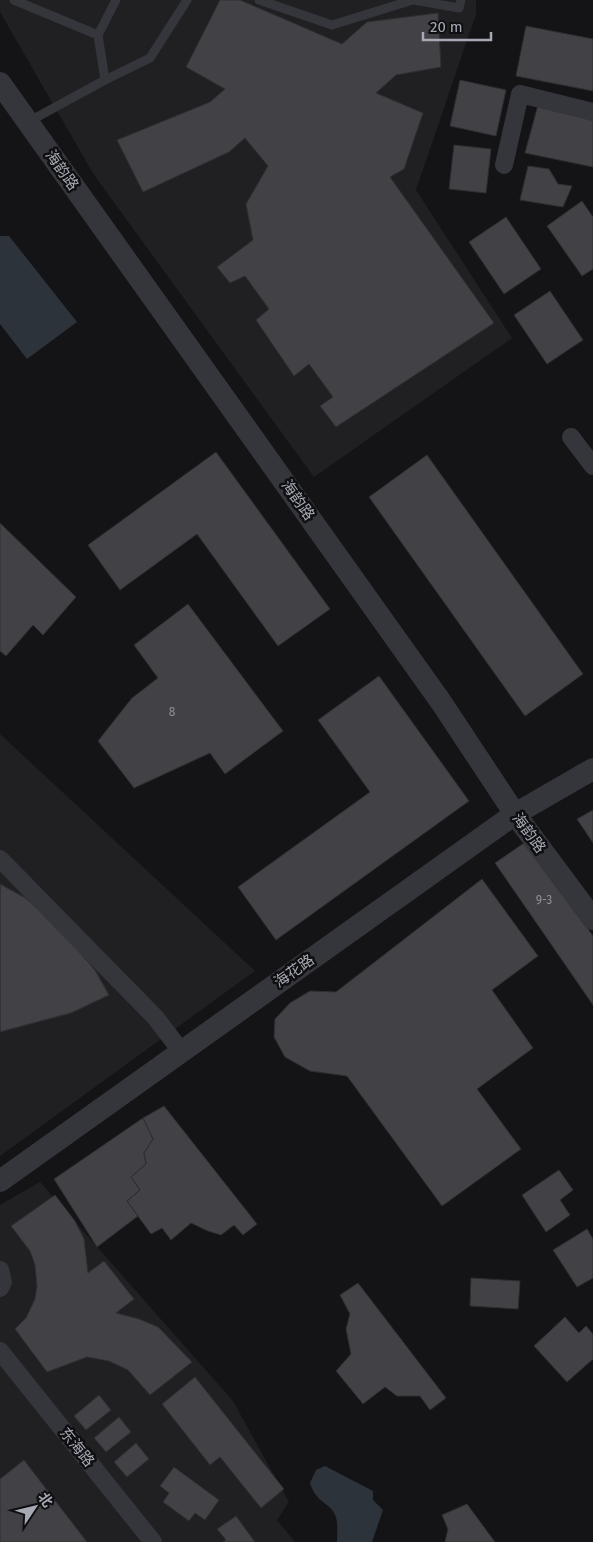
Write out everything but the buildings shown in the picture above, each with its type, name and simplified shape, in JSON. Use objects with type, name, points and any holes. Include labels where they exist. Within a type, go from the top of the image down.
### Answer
[{"type":"street","name":"海韵路","points":[[0,82],[441,702],[514,814],[593,919]]},
{"type":"street","points":[[504,165],[520,94],[593,112]]},
{"type":"street","points":[[571,437],[593,466]]},
{"type":"street","name":"海花路","points":[[0,1181],[514,814],[593,768]]},
{"type":"street","points":[[0,859],[155,1017],[181,1051]]},
{"type":"street","points":[[0,1270],[3,1282],[0,1288]]},
{"type":"street","name":"东海路","points":[[0,1351],[153,1542]]},
{"type":"lane","points":[[14,0],[98,35]]},
{"type":"lane","points":[[105,80],[98,35],[116,0]]},
{"type":"lane","points":[[28,122],[150,58],[188,0]]},
{"type":"lane","points":[[259,0],[332,25],[414,0],[459,8],[461,0]]},
{"type":"shaded area","points":[[0,0],[476,0],[476,14],[416,190],[512,338],[314,477],[94,175],[0,12]]},
{"type":"shaded area","points":[[0,236],[9,236],[77,322],[27,359],[0,324]]},
{"type":"shaded area","points":[[0,734],[255,971],[0,1156]]},
{"type":"shaded area","points":[[40,1182],[233,1401],[289,1502],[277,1520],[295,1542],[0,1542],[0,1205]]},
{"type":"shaded area","points":[[325,1466],[373,1491],[373,1500],[383,1510],[372,1542],[337,1542],[336,1517],[330,1508],[316,1495],[310,1483],[316,1470]]}]
